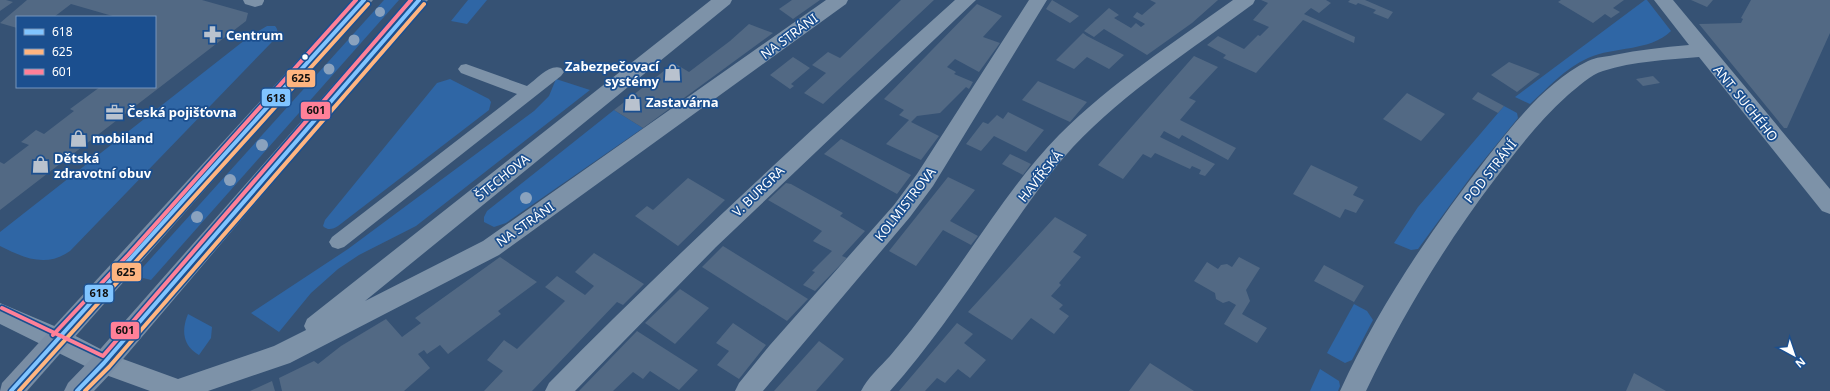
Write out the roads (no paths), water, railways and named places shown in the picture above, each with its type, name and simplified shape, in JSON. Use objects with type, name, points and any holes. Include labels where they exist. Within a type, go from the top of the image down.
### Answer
[{"type":"main road","points":[[11,391],[57,339],[132,259],[364,0]]},
{"type":"main road","points":[[77,391],[104,363],[419,0]]},
{"type":"street","name":"ŠTECHOVA","points":[[281,355],[723,0]]},
{"type":"street","name":"NA STRÁNI","points":[[0,313],[57,339],[104,363],[177,391],[281,355],[497,244],[839,0]]},
{"type":"street","name":"V. BURGRA","points":[[558,391],[678,268],[795,156],[967,0]]},
{"type":"street","name":"KOLMISTROVA","points":[[748,391],[897,217],[925,180],[1038,0]]},
{"type":"street","name":"HAVÍŘSKÁ","points":[[874,391],[932,324],[1044,166],[1085,123],[1127,85],[1246,0]]},
{"type":"street","name":"ANT. SUCHÉHO","points":[[1663,0],[1830,205]]},
{"type":"street","name":"POD STRÁNÍ","points":[[1353,391],[1388,323],[1449,225],[1486,175],[1540,110],[1566,84],[1596,66],[1627,58],[1703,50]]},
{"type":"lane","points":[[466,69],[529,93]]},
{"type":"lane","points":[[338,242],[556,72]]},
{"type":"place","name":"Centrum","points":[[213,35]]},
{"type":"place","name":"Zabezpečovací systémy","points":[[672,73]]},
{"type":"place","name":"Zastavárna","points":[[633,102]]},
{"type":"place","name":"Česká pojišťovna","points":[[114,112]]},
{"type":"place","name":"mobiland","points":[[79,138]]},
{"type":"place","name":"Dětská zdravotní obuv","points":[[41,165]]}]
